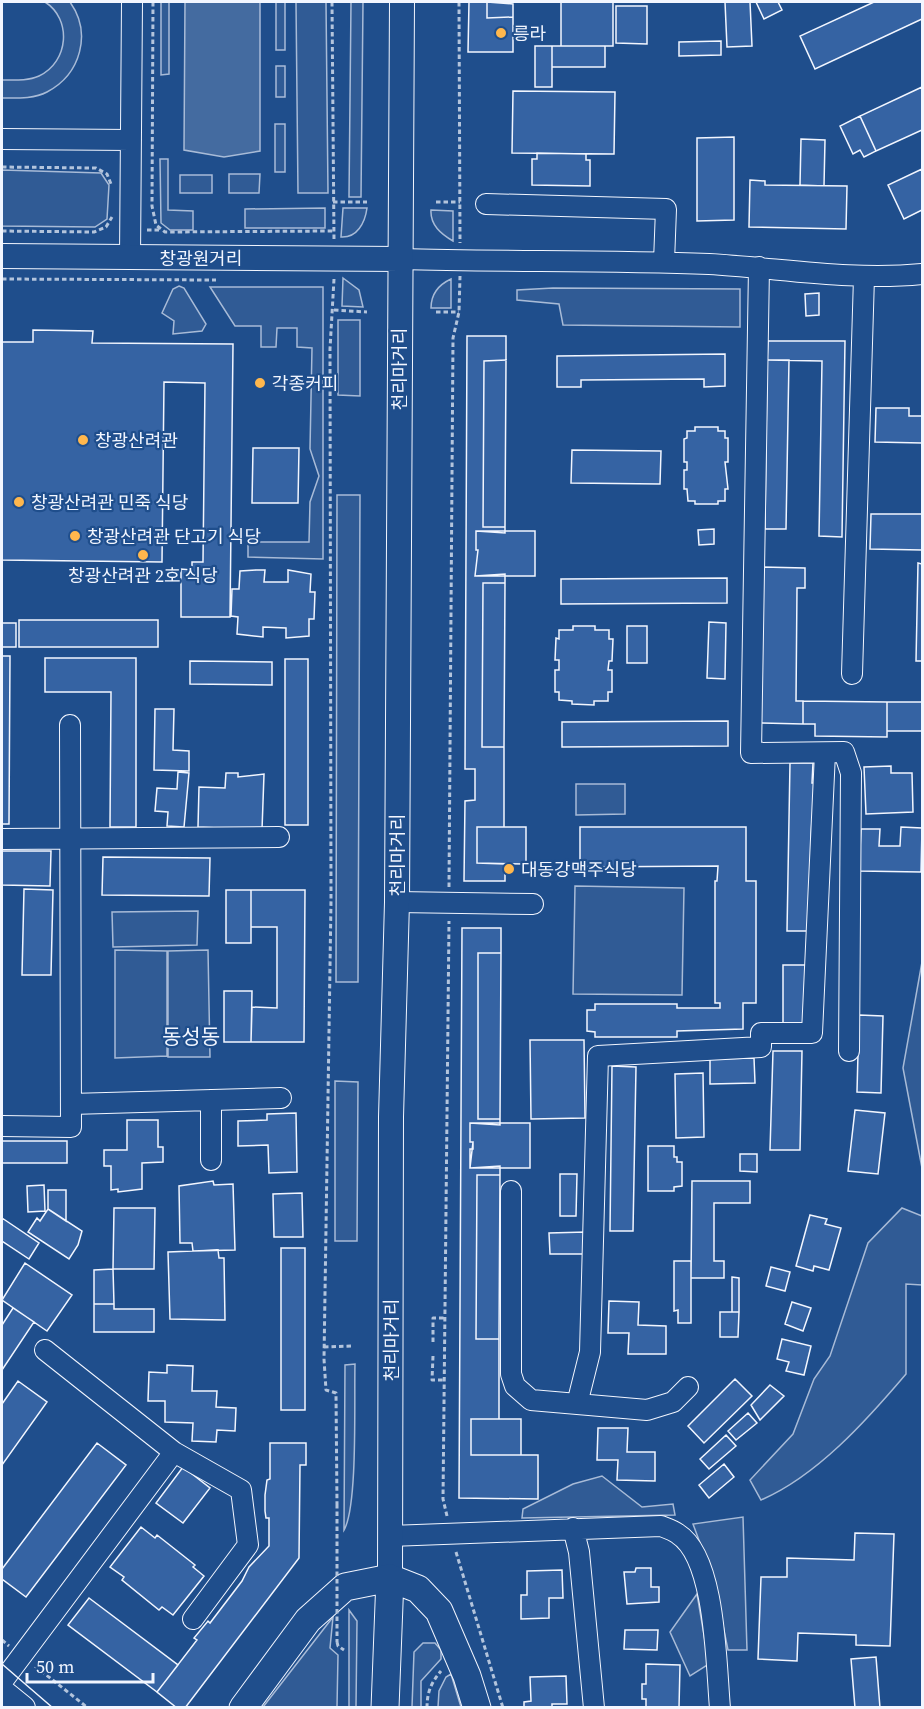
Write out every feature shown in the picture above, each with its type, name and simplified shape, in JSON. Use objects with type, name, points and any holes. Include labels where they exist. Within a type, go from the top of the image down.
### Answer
[{"type":"highway","points":[[243,1707],[308,1620],[345,1587],[390,1578],[418,1589],[439,1611],[467,1676],[477,1707]]},
{"type":"highway","name":"천리마거리","points":[[385,1707],[390,1578]]},
{"type":"main road","name":"천리마거리","points":[[390,1578],[391,1117],[397,902],[402,2]]},
{"type":"main road","name":"창광원거리","points":[[2,256],[400,259]]},
{"type":"main road","points":[[2,1691],[23,1707]]},
{"type":"street","points":[[130,258],[132,2]]},
{"type":"street","points":[[2,139],[131,140]]},
{"type":"street","points":[[486,204],[666,209],[664,262]]},
{"type":"street","points":[[400,259],[664,262],[759,267],[864,277],[922,274]]},
{"type":"street","points":[[759,267],[752,753],[844,752],[851,773],[849,1051]]},
{"type":"street","points":[[852,674],[864,277]]},
{"type":"street","points":[[2,1126],[70,1127],[70,725]]},
{"type":"street","points":[[577,1404],[590,1352],[598,1056],[761,1047],[761,1033],[812,1033],[825,753]]},
{"type":"street","points":[[2,838],[279,837]]},
{"type":"street","points":[[397,902],[533,904]]},
{"type":"street","points":[[71,1104],[281,1098]]},
{"type":"street","points":[[211,1100],[211,1160]]},
{"type":"street","points":[[511,1191],[511,1374],[515,1386],[531,1400],[647,1410],[673,1402],[687,1387]]},
{"type":"street","points":[[45,1350],[174,1452],[241,1490],[248,1545],[193,1619]]},
{"type":"street","points":[[2,1682],[174,1452]]},
{"type":"street","points":[[390,1536],[661,1526],[680,1534],[695,1555],[709,1587],[720,1707]]},
{"type":"street","points":[[573,1528],[579,1552],[594,1707]]},
{"type":"path","points":[[153,2],[152,217],[160,230],[165,232],[333,231],[332,2]]},
{"type":"path","points":[[459,2],[460,261],[459,312],[453,338],[443,1499],[451,1534],[503,1707]]},
{"type":"path","points":[[2,167],[96,168],[107,174],[112,184]]},
{"type":"path","points":[[333,202],[367,202]]},
{"type":"path","points":[[436,202],[460,202]]},
{"type":"path","points":[[2,231],[99,231],[109,224],[111,207]]},
{"type":"path","points":[[2,279],[224,280]]},
{"type":"path","points":[[323,279],[334,279],[330,349],[331,901],[324,1347],[326,1390],[336,1393],[337,1642],[338,1646],[344,1650]]},
{"type":"path","points":[[334,310],[367,312]]},
{"type":"path","points":[[436,312],[459,312]]},
{"type":"path","points":[[433,1342],[433,1318],[445,1318]]},
{"type":"path","points":[[324,1347],[353,1346]]},
{"type":"path","points":[[433,1356],[432,1380],[444,1380]]},
{"type":"path","points":[[2,1640],[88,1707]]},
{"type":"shaded area","points":[[45,2],[70,2],[77,14],[81,39],[75,64],[59,84],[47,92],[31,97],[2,98],[2,80],[35,78],[49,69],[61,51],[63,29],[60,19],[54,9]]},
{"type":"shaded area","points":[[161,2],[169,2],[169,74],[161,75]]},
{"type":"shaded area","points":[[185,2],[260,2],[260,151],[224,157],[184,150]]},
{"type":"shaded area","points":[[276,2],[285,2],[285,50],[276,50]]},
{"type":"shaded area","points":[[296,2],[326,2],[328,193],[298,193]]},
{"type":"shaded area","points":[[351,2],[363,2],[361,197],[349,197]]},
{"type":"shaded area","points":[[276,66],[285,66],[285,97],[276,97]]},
{"type":"shaded area","points":[[275,124],[285,124],[285,172],[275,172]]},
{"type":"shaded area","points":[[160,159],[168,159],[168,210],[193,211],[193,230],[170,230],[161,223]]},
{"type":"shaded area","points":[[2,170],[101,173],[109,185],[107,219],[95,227],[2,226]]},
{"type":"shaded area","points":[[229,174],[260,174],[259,193],[229,193]]},
{"type":"shaded area","points":[[180,175],[212,175],[212,193],[180,193]]},
{"type":"shaded area","points":[[325,208],[325,228],[245,228],[245,209]]},
{"type":"shaded area","points":[[343,208],[367,208],[359,228],[347,237],[341,237]]},
{"type":"shaded area","points":[[431,210],[453,211],[453,241],[437,228],[432,220]]},
{"type":"shaded area","points":[[343,278],[359,290],[363,307],[342,306]]},
{"type":"shaded area","points":[[451,279],[451,308],[431,308],[436,290]]},
{"type":"shaded area","points":[[179,286],[184,288],[206,324],[202,331],[173,334],[174,321],[162,313],[173,289]]},
{"type":"shaded area","points":[[210,287],[323,287],[323,559],[248,557],[248,542],[309,542],[310,502],[319,476],[310,449],[312,348],[297,347],[297,328],[277,328],[276,347],[261,347],[261,326],[235,326]]},
{"type":"shaded area","points":[[553,288],[740,289],[740,327],[563,325],[559,304],[517,300],[517,290]]},
{"type":"shaded area","points":[[338,320],[360,320],[360,396],[338,395]]},
{"type":"shaded area","points":[[337,495],[360,495],[358,982],[336,982]]},
{"type":"shaded area","points":[[576,784],[625,784],[625,814],[576,815]]},
{"type":"shaded area","points":[[575,886],[684,888],[682,995],[573,994]]},
{"type":"shaded area","points":[[198,911],[197,945],[113,947],[112,912]]},
{"type":"shaded area","points":[[115,950],[167,951],[167,1056],[115,1058]]},
{"type":"shaded area","points":[[208,950],[210,1057],[168,1057],[168,951]]},
{"type":"shaded area","points":[[922,962],[922,1168],[903,1068]]},
{"type":"shaded area","points":[[335,1081],[358,1082],[357,1241],[335,1241]]},
{"type":"shaded area","points":[[902,1208],[922,1216],[922,1285],[906,1284],[906,1374],[858,1428],[821,1462],[782,1490],[761,1500],[750,1480],[793,1434],[814,1379],[830,1356],[868,1243]]},
{"type":"shaded area","points":[[355,1364],[353,1476],[348,1517],[344,1530],[345,1365]]},
{"type":"shaded area","points":[[602,1476],[642,1507],[673,1504],[675,1515],[522,1518],[523,1509],[573,1484]]},
{"type":"shaded area","points":[[743,1517],[747,1650],[728,1650],[714,1581],[693,1524]]},
{"type":"shaded area","points":[[697,1594],[709,1664],[690,1676],[670,1632]]},
{"type":"shaded area","points":[[349,1610],[357,1621],[356,1707],[349,1707]]},
{"type":"shaded area","points":[[333,1617],[330,1648],[338,1655],[337,1707],[263,1707]]},
{"type":"shaded area","points":[[423,1643],[435,1643],[441,1650],[441,1659],[421,1681],[421,1707],[412,1707],[414,1652]]},
{"type":"shaded area","points":[[451,1674],[461,1707],[438,1707],[439,1691],[446,1677]]},
{"type":"building","points":[[469,2],[487,2],[487,18],[513,17],[513,52],[468,52]]},
{"type":"building","points":[[487,2],[513,4],[513,17],[487,18]]},
{"type":"building","points":[[561,2],[613,2],[613,46],[561,46]]},
{"type":"building","points":[[725,2],[750,2],[752,46],[727,47]]},
{"type":"building","points":[[756,2],[778,2],[782,10],[764,19]]},
{"type":"building","points":[[874,2],[922,2],[922,19],[815,69],[800,36]]},
{"type":"building","points":[[616,6],[647,6],[647,44],[616,43]]},
{"type":"building","points":[[721,41],[721,55],[679,56],[679,42]]},
{"type":"building","points":[[535,46],[552,46],[552,87],[535,87]]},
{"type":"building","points":[[552,46],[605,46],[605,67],[552,67]]},
{"type":"building","points":[[922,87],[922,130],[876,151],[860,116]]},
{"type":"building","points":[[513,91],[615,92],[614,154],[512,153]]},
{"type":"building","points":[[860,116],[876,151],[864,157],[860,150],[853,154],[840,126]]},
{"type":"building","points":[[734,137],[734,220],[697,221],[697,138]]},
{"type":"building","points":[[801,139],[825,140],[824,186],[800,185]]},
{"type":"building","points":[[537,153],[586,154],[586,160],[590,160],[590,186],[532,185],[532,159],[537,159]]},
{"type":"building","points":[[922,169],[922,210],[904,219],[888,185]]},
{"type":"building","points":[[750,180],[765,181],[765,185],[847,186],[846,229],[749,227]]},
{"type":"building","points":[[819,293],[819,315],[806,316],[805,294]]},
{"type":"building","name":"창광산려관","points":[[33,330],[93,331],[92,343],[233,344],[230,617],[181,617],[181,569],[192,570],[192,562],[203,562],[205,383],[164,382],[162,562],[2,560],[2,342],[33,342]]},
{"type":"building","points":[[467,336],[506,336],[506,360],[484,361],[483,527],[505,527],[505,533],[476,531],[476,550],[478,550],[475,576],[505,574],[505,583],[483,583],[482,747],[504,747],[504,827],[477,827],[477,863],[505,864],[505,881],[464,881],[465,801],[475,800],[475,769],[465,769]]},
{"type":"building","points":[[768,341],[845,341],[842,537],[819,536],[822,361],[767,360]]},
{"type":"building","points":[[725,354],[725,386],[704,387],[704,379],[581,380],[581,387],[557,387],[557,356]]},
{"type":"building","points":[[506,360],[505,527],[483,527],[484,361]]},
{"type":"building","points":[[767,360],[789,360],[786,529],[765,529]]},
{"type":"building","points":[[876,408],[909,408],[909,416],[922,416],[922,443],[875,442]]},
{"type":"building","points":[[695,427],[718,427],[718,431],[725,431],[725,438],[728,438],[728,462],[725,462],[728,489],[725,489],[725,501],[718,501],[718,504],[695,504],[695,501],[688,501],[687,489],[684,489],[684,470],[687,470],[687,462],[684,462],[684,439],[687,438],[687,431],[695,431]]},
{"type":"building","points":[[253,448],[299,448],[298,503],[252,503]]},
{"type":"building","points":[[572,450],[661,451],[660,484],[571,483]]},
{"type":"building","points":[[871,514],[922,514],[922,550],[870,549]]},
{"type":"building","points":[[714,529],[714,544],[699,545],[698,530]]},
{"type":"building","points":[[476,531],[535,531],[535,576],[475,576],[478,550],[476,550]]},
{"type":"building","points":[[918,563],[922,564],[922,661],[916,661]]},
{"type":"building","points":[[762,567],[805,568],[805,588],[797,588],[796,701],[803,701],[803,724],[760,723]]},
{"type":"building","points":[[265,570],[264,582],[288,582],[288,570],[311,574],[310,592],[315,592],[314,619],[309,619],[309,636],[286,638],[286,628],[263,627],[263,637],[237,634],[238,617],[231,616],[232,589],[239,589],[240,571]]},
{"type":"building","points":[[727,578],[727,603],[561,604],[561,579]]},
{"type":"building","points":[[483,583],[505,583],[504,747],[482,747]]},
{"type":"building","points":[[19,620],[158,620],[158,647],[19,647]]},
{"type":"building","points":[[709,622],[726,623],[725,679],[707,678]]},
{"type":"building","points":[[2,623],[16,623],[16,647],[2,647]]},
{"type":"building","points":[[573,626],[595,626],[595,630],[609,630],[609,639],[613,639],[612,661],[609,661],[608,670],[612,670],[612,692],[608,692],[608,701],[594,701],[594,705],[572,704],[572,701],[559,700],[559,692],[555,692],[555,670],[559,670],[559,660],[555,660],[556,638],[559,639],[559,630],[573,630]]},
{"type":"building","points":[[627,626],[647,626],[647,663],[627,663]]},
{"type":"building","points":[[2,656],[10,656],[9,824],[2,824]]},
{"type":"building","points":[[45,658],[136,658],[136,827],[110,827],[111,692],[45,692]]},
{"type":"building","points":[[285,659],[308,659],[308,825],[285,825]]},
{"type":"building","points":[[190,661],[272,662],[272,685],[190,684]]},
{"type":"building","points":[[803,701],[887,702],[887,737],[815,736],[815,724],[803,724]]},
{"type":"building","points":[[887,702],[922,702],[922,731],[887,731]]},
{"type":"building","points":[[155,709],[174,709],[173,750],[189,751],[189,771],[154,770]]},
{"type":"building","points":[[728,721],[728,746],[562,747],[562,722]]},
{"type":"building","points":[[790,763],[813,763],[812,783],[817,783],[817,819],[812,819],[811,838],[818,870],[810,870],[809,931],[787,931]]},
{"type":"building","points":[[891,766],[891,773],[912,773],[913,812],[866,814],[864,767]]},
{"type":"building","points":[[178,772],[189,773],[184,827],[167,826],[168,812],[155,811],[157,788],[177,789]]},
{"type":"building","points":[[226,773],[238,773],[238,777],[264,774],[262,830],[198,827],[199,787],[225,788]]},
{"type":"building","points":[[477,827],[526,827],[526,864],[477,863]]},
{"type":"building","points":[[580,827],[746,827],[746,881],[756,881],[756,1003],[743,1003],[743,1029],[677,1031],[677,1037],[595,1037],[595,1032],[587,1031],[587,1010],[595,1010],[595,1004],[677,1004],[677,1008],[720,1008],[720,1003],[715,1003],[715,881],[717,881],[718,866],[580,867]]},
{"type":"building","points":[[901,827],[922,828],[921,872],[859,871],[861,829],[880,829],[879,846],[900,846]]},
{"type":"building","points":[[2,851],[51,851],[50,886],[2,885]]},
{"type":"building","points":[[103,857],[210,858],[209,896],[102,895]]},
{"type":"building","points":[[24,889],[53,890],[51,975],[22,975]]},
{"type":"building","points":[[226,890],[251,890],[251,943],[226,943]]},
{"type":"building","points":[[251,890],[305,890],[304,1042],[251,1042],[252,1007],[277,1008],[277,927],[251,927]]},
{"type":"building","points":[[462,928],[501,928],[501,953],[478,953],[478,1119],[500,1119],[500,1125],[470,1123],[470,1142],[473,1142],[473,1149],[470,1149],[470,1168],[500,1166],[500,1175],[477,1175],[476,1339],[499,1339],[499,1419],[471,1419],[471,1455],[538,1455],[538,1499],[459,1498]]},
{"type":"building","points":[[478,953],[501,953],[500,1119],[478,1119]]},
{"type":"building","points":[[783,965],[805,965],[804,1024],[783,1024]]},
{"type":"building","points":[[224,991],[252,991],[251,1042],[224,1042]]},
{"type":"building","points":[[859,1015],[883,1016],[881,1093],[857,1092]]},
{"type":"building","points":[[530,1040],[584,1040],[585,1118],[531,1119]]},
{"type":"building","points":[[773,1051],[802,1051],[800,1150],[770,1150]]},
{"type":"building","points":[[754,1058],[755,1083],[710,1084],[710,1059]]},
{"type":"building","points":[[612,1066],[636,1067],[633,1231],[610,1231]]},
{"type":"building","points":[[703,1073],[704,1137],[676,1138],[675,1074]]},
{"type":"building","points":[[855,1110],[885,1113],[878,1174],[848,1171]]},
{"type":"building","points":[[296,1113],[297,1172],[269,1173],[268,1145],[238,1146],[238,1121],[267,1120],[267,1114]]},
{"type":"building","points":[[127,1120],[158,1120],[158,1147],[163,1147],[163,1162],[142,1163],[142,1189],[118,1192],[118,1189],[111,1190],[111,1166],[104,1166],[104,1150],[127,1150]]},
{"type":"building","points":[[470,1123],[530,1123],[530,1168],[470,1168],[473,1142],[470,1142]]},
{"type":"building","points":[[2,1141],[67,1141],[67,1163],[2,1163]]},
{"type":"building","points":[[648,1146],[674,1146],[674,1157],[677,1157],[677,1162],[682,1162],[682,1186],[674,1187],[674,1191],[648,1191]]},
{"type":"building","points":[[740,1154],[757,1154],[757,1172],[740,1171]]},
{"type":"building","points":[[560,1174],[577,1174],[576,1216],[560,1216]]},
{"type":"building","points":[[477,1175],[500,1175],[499,1339],[476,1339]]},
{"type":"building","points":[[213,1181],[214,1185],[233,1184],[235,1250],[193,1251],[192,1243],[180,1243],[179,1186]]},
{"type":"building","points":[[692,1181],[750,1181],[750,1203],[714,1203],[714,1261],[724,1261],[724,1278],[691,1278]]},
{"type":"building","points":[[44,1185],[45,1211],[28,1212],[27,1186]]},
{"type":"building","points":[[48,1190],[66,1190],[66,1221],[48,1209]]},
{"type":"building","points":[[302,1193],[303,1237],[274,1237],[273,1194]]},
{"type":"building","points":[[114,1208],[155,1208],[154,1269],[113,1269]]},
{"type":"building","points":[[48,1209],[82,1231],[78,1245],[69,1259],[28,1232],[37,1218],[40,1221]]},
{"type":"building","points":[[810,1215],[827,1219],[825,1224],[841,1228],[829,1270],[814,1266],[813,1271],[796,1266]]},
{"type":"building","points":[[2,1218],[39,1243],[29,1259],[2,1241]]},
{"type":"building","points":[[586,1232],[587,1254],[550,1254],[549,1233]]},
{"type":"building","points":[[281,1248],[305,1248],[305,1410],[281,1410]]},
{"type":"building","points":[[218,1250],[219,1258],[224,1258],[225,1320],[170,1319],[168,1252]]},
{"type":"building","points":[[674,1261],[691,1261],[691,1323],[678,1323],[678,1310],[674,1311]]},
{"type":"building","points":[[25,1263],[72,1295],[47,1331],[2,1300]]},
{"type":"building","points":[[771,1267],[790,1272],[785,1291],[766,1286]]},
{"type":"building","points":[[113,1269],[114,1304],[94,1304],[94,1270]]},
{"type":"building","points":[[732,1277],[739,1278],[739,1312],[732,1312]]},
{"type":"building","points":[[609,1301],[639,1302],[638,1325],[666,1326],[666,1354],[628,1354],[629,1333],[608,1333]]},
{"type":"building","points":[[792,1302],[811,1308],[803,1331],[785,1324]]},
{"type":"building","points":[[94,1304],[114,1304],[114,1309],[154,1309],[154,1332],[94,1332]]},
{"type":"building","points":[[13,1308],[34,1322],[2,1370],[2,1325]]},
{"type":"building","points":[[720,1312],[739,1312],[738,1337],[720,1337]]},
{"type":"building","points":[[782,1339],[811,1346],[804,1375],[786,1371],[789,1362],[777,1359]]},
{"type":"building","points":[[167,1365],[193,1366],[192,1391],[217,1391],[216,1407],[236,1408],[235,1431],[217,1430],[216,1442],[192,1441],[193,1423],[165,1422],[165,1401],[148,1401],[149,1372],[167,1373]]},
{"type":"building","points":[[735,1379],[752,1396],[704,1443],[688,1426]]},
{"type":"building","points":[[18,1381],[47,1402],[2,1465],[2,1404]]},
{"type":"building","points":[[770,1385],[784,1396],[760,1420],[751,1405]]},
{"type":"building","points":[[748,1413],[757,1423],[736,1440],[728,1431]]},
{"type":"building","points":[[471,1419],[521,1419],[521,1455],[471,1455]]},
{"type":"building","points":[[598,1428],[628,1428],[627,1452],[655,1452],[655,1481],[617,1480],[618,1460],[597,1460]]},
{"type":"building","points":[[726,1435],[736,1446],[709,1469],[700,1459]]},
{"type":"building","points":[[97,1443],[126,1465],[26,1597],[2,1579],[2,1569]]},
{"type":"building","points":[[270,1443],[306,1443],[306,1465],[300,1465],[299,1558],[185,1708],[177,1708],[157,1692],[197,1640],[194,1638],[208,1621],[210,1623],[242,1581],[249,1567],[269,1546],[269,1518],[266,1518],[265,1495],[267,1480],[270,1479]]},
{"type":"building","points":[[724,1464],[734,1477],[709,1498],[699,1485]]},
{"type":"building","points":[[183,1467],[210,1488],[183,1523],[156,1503]]},
{"type":"building","points":[[141,1527],[155,1538],[157,1535],[195,1565],[193,1567],[204,1576],[173,1615],[162,1607],[159,1610],[122,1580],[124,1577],[110,1567]]},
{"type":"building","points":[[855,1533],[894,1534],[890,1646],[856,1645],[856,1635],[798,1633],[797,1661],[758,1659],[761,1577],[787,1577],[787,1558],[854,1560]]},
{"type":"building","points":[[636,1568],[651,1568],[651,1587],[659,1587],[659,1602],[627,1604],[624,1572],[635,1572]]},
{"type":"building","points":[[562,1570],[563,1598],[549,1598],[549,1618],[521,1619],[521,1595],[527,1595],[527,1571]]},
{"type":"building","points":[[89,1598],[178,1665],[157,1692],[68,1625]]},
{"type":"building","points":[[625,1630],[658,1630],[657,1650],[624,1649]]},
{"type":"building","points":[[876,1657],[880,1708],[855,1708],[851,1659]]},
{"type":"building","points":[[646,1664],[680,1665],[679,1708],[646,1708],[646,1699],[642,1699],[642,1684],[646,1684]]},
{"type":"building","points":[[566,1676],[567,1704],[552,1704],[552,1708],[524,1708],[524,1702],[531,1701],[530,1677]]},
{"type":"tram line","points":[[2,1664],[53,1708]]},
{"type":"place","name":"릉라","points":[[501,33]]},
{"type":"place","name":"각종커피","points":[[260,383]]},
{"type":"place","name":"창광산려관","points":[[83,440]]},
{"type":"place","name":"창광산려관 민죽 식당","points":[[19,502]]},
{"type":"place","name":"창광산려관 단고기 식당","points":[[75,536]]},
{"type":"place","name":"창광산려관 2호 식당","points":[[143,555]]},
{"type":"place","name":"대동강맥주식당","points":[[509,869]]},
{"type":"district","name":"동성동","points":[[191,1036]]}]
